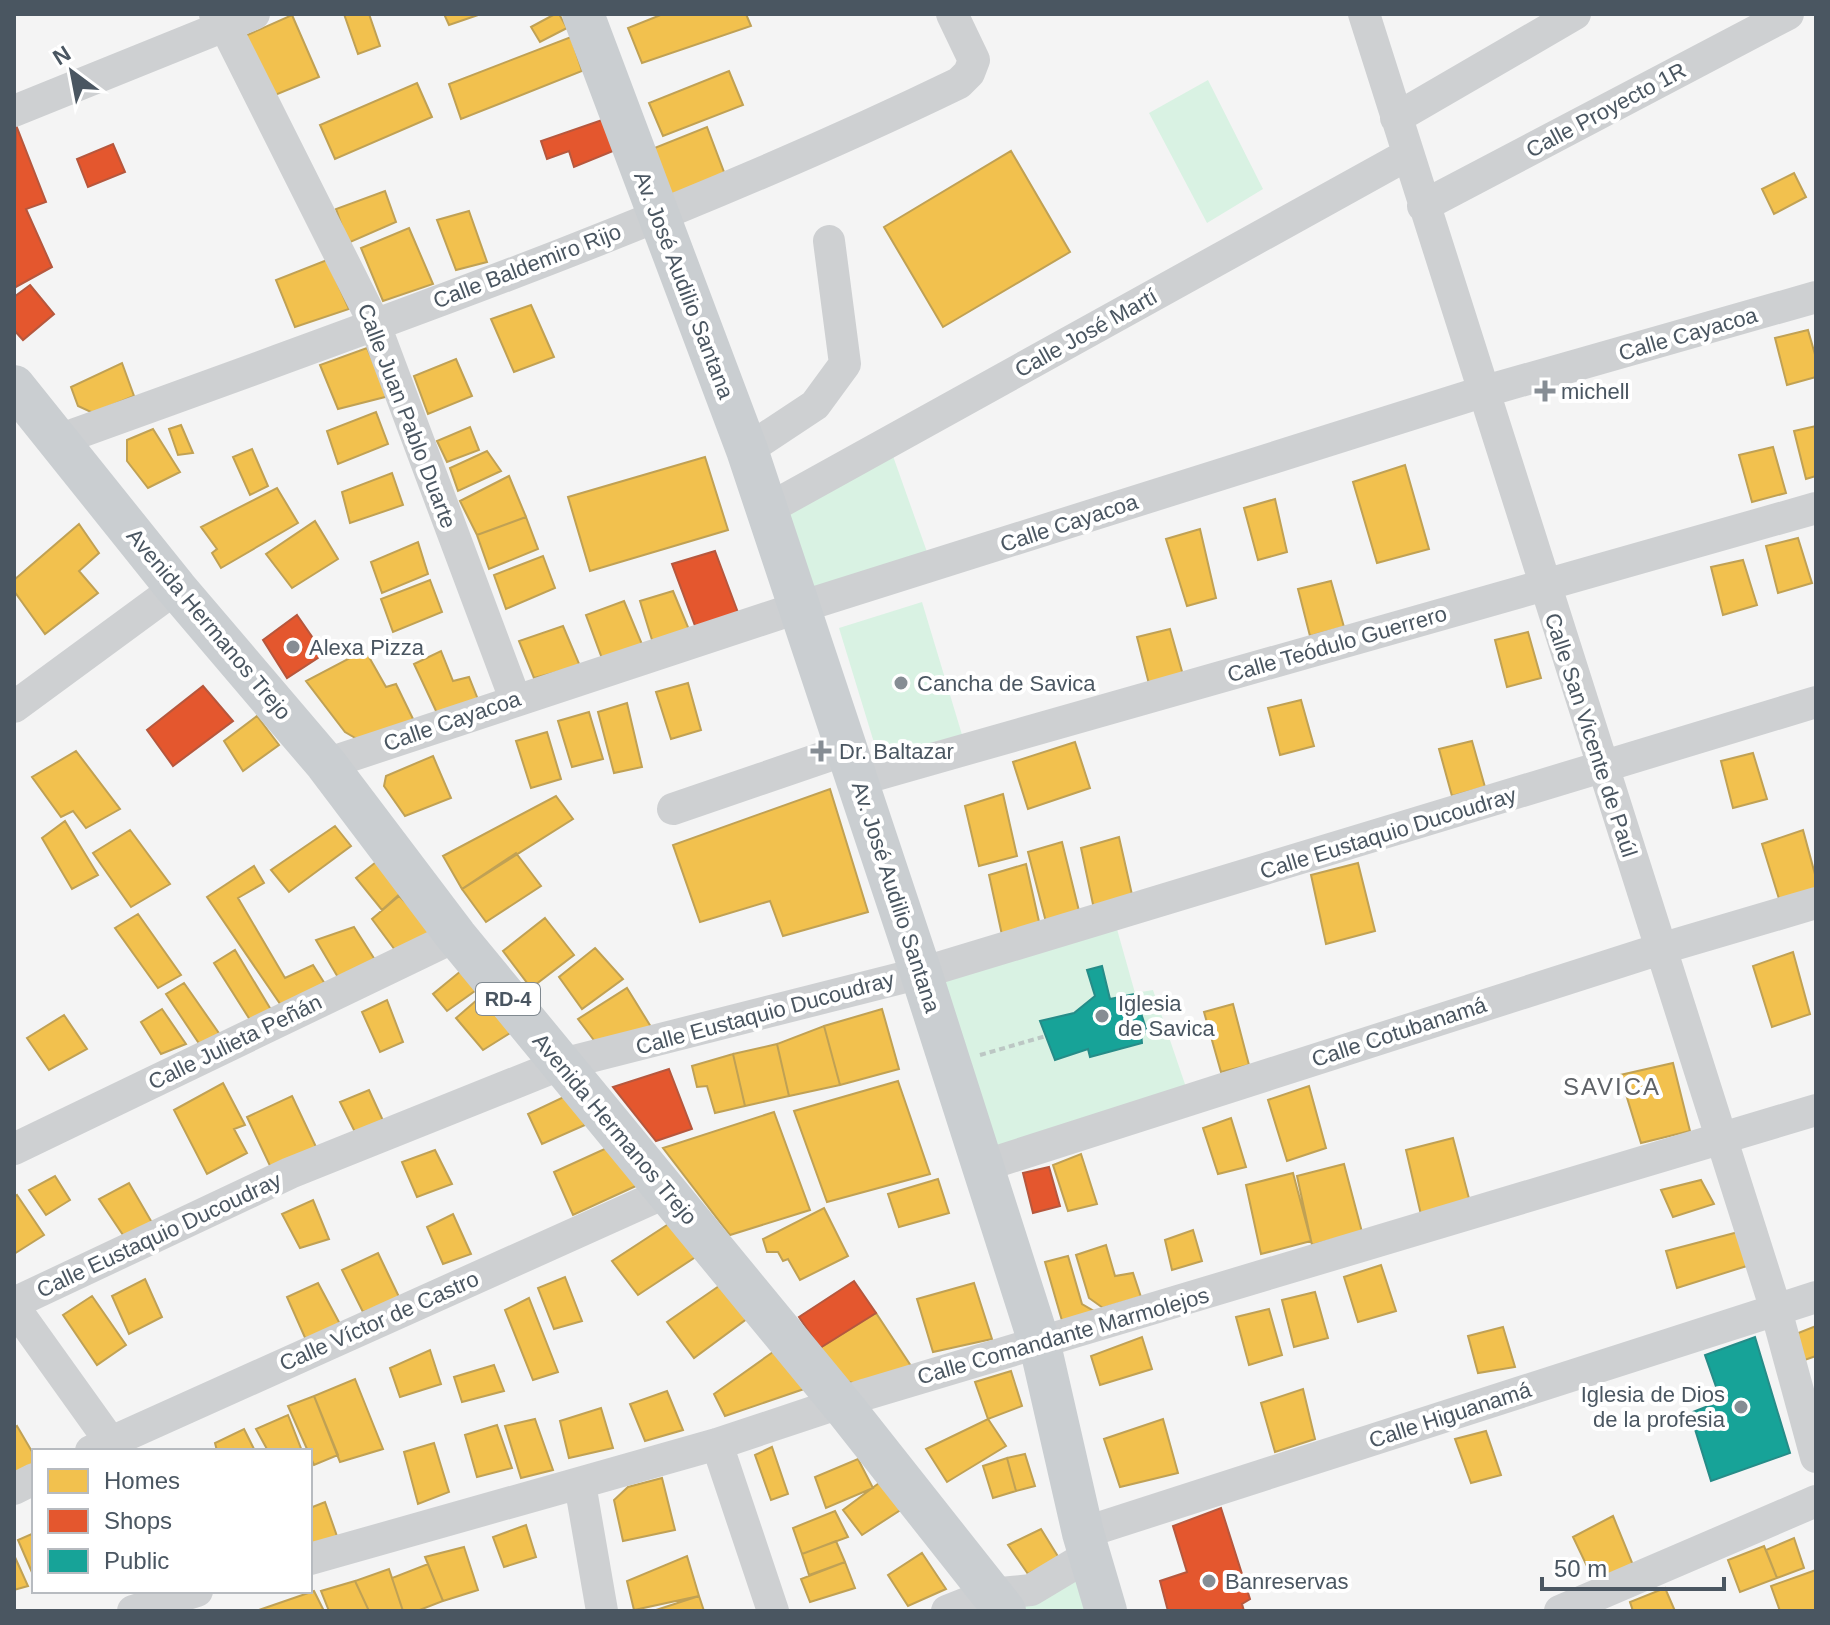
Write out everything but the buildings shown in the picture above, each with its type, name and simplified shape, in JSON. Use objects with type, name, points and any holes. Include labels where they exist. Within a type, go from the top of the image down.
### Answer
[{"type":"main road","name":"Av. José Audilio Santana","points":[[583,14],[747,450],[797,608],[853,764],[1040,1345],[1106,1611]]},
{"type":"main road","name":"Avenida Hermanos Trejo","points":[[14,386],[176,588],[326,764],[456,936],[840,1402],[998,1602]]},
{"type":"street","name":"Calle Baldemiro Rijo","points":[[62,444],[75,434],[375,325],[657,216],[859,131],[945,90],[969,73],[974,60],[952,14]]},
{"type":"street","name":"Calle San Vicente de Paúl","points":[[1364,14],[1776,1310],[1816,1457]]},
{"type":"street","points":[[1396,118],[1575,14]]},
{"type":"street","name":"Calle Proyecto 1R","points":[[1423,206],[1788,14]]},
{"type":"street","points":[[14,111],[231,18]]},
{"type":"street","name":"Calle Juan Pablo Duarte","points":[[231,18],[375,325],[515,699]]},
{"type":"street","name":"Calle José Martí","points":[[766,510],[1407,155]]},
{"type":"street","points":[[747,450],[815,405],[845,364],[829,241]]},
{"type":"street","name":"Calle Cayacoa","points":[[326,764],[797,608],[1482,392],[1816,297]]},
{"type":"street","name":"Calle Teódulo Guerrero","points":[[673,809],[1544,586],[1816,508]]},
{"type":"street","points":[[14,707],[176,588]]},
{"type":"street","name":"Calle Eustaquio Ducoudray","points":[[14,1305],[290,1173],[562,1064],[921,973],[1816,702]]},
{"type":"street","name":"Calle Cotubanamá","points":[[983,1166],[1660,949],[1816,903]]},
{"type":"street","name":"Calle Julieta Peñán","points":[[14,1149],[456,936]]},
{"type":"street","name":"Calle Comandante Marmolejos","points":[[312,1558],[717,1444],[840,1402],[1040,1345],[1816,1110]]},
{"type":"street","name":"Calle Víctor de Castro","points":[[106,1448],[667,1192]]},
{"type":"street","name":"Calle Higuanamá","points":[[947,1611],[998,1602],[1031,1590],[1087,1543],[1816,1297]]},
{"type":"street","points":[[14,1305],[106,1448]]},
{"type":"street","points":[[717,1444],[773,1611]]},
{"type":"street","points":[[14,1489],[32,1480]]},
{"type":"street","points":[[580,1484],[602,1611]]},
{"type":"street","points":[[1560,1611],[1816,1501]]},
{"type":"street","points":[[133,1611],[192,1593]]},
{"type":"path","points":[[950,1064],[1046,1036]]},
{"type":"green space","points":[[1208,80],[1263,189],[1207,223],[1149,113]]},
{"type":"green space","points":[[888,442],[932,566],[797,608],[766,510]]},
{"type":"green space","name":"Cancha de Savica","points":[[922,602],[963,738],[879,759],[839,628]]},
{"type":"green space","points":[[1113,915],[1135,993],[1153,990],[1190,1099],[983,1166],[921,973]]},
{"type":"green space","points":[[1091,1554],[1106,1611],[1005,1611]]},
{"type":"place","name":"michell","points":[[1545,391]]},
{"type":"place","name":"Alexa Pizza","points":[[293,647]]},
{"type":"place","name":"Cancha de Savica","points":[[901,683]]},
{"type":"place","name":"Dr. Baltazar","points":[[821,751]]},
{"type":"place","name":"Iglesia de Savica","points":[[1102,1016]]},
{"type":"place","name":"Iglesia de Dios de la profesia","points":[[1741,1407]]},
{"type":"place","name":"Banreservas","points":[[1209,1581]]},
{"type":"district","name":"SAVICA","points":[[1612,1086]]}]
